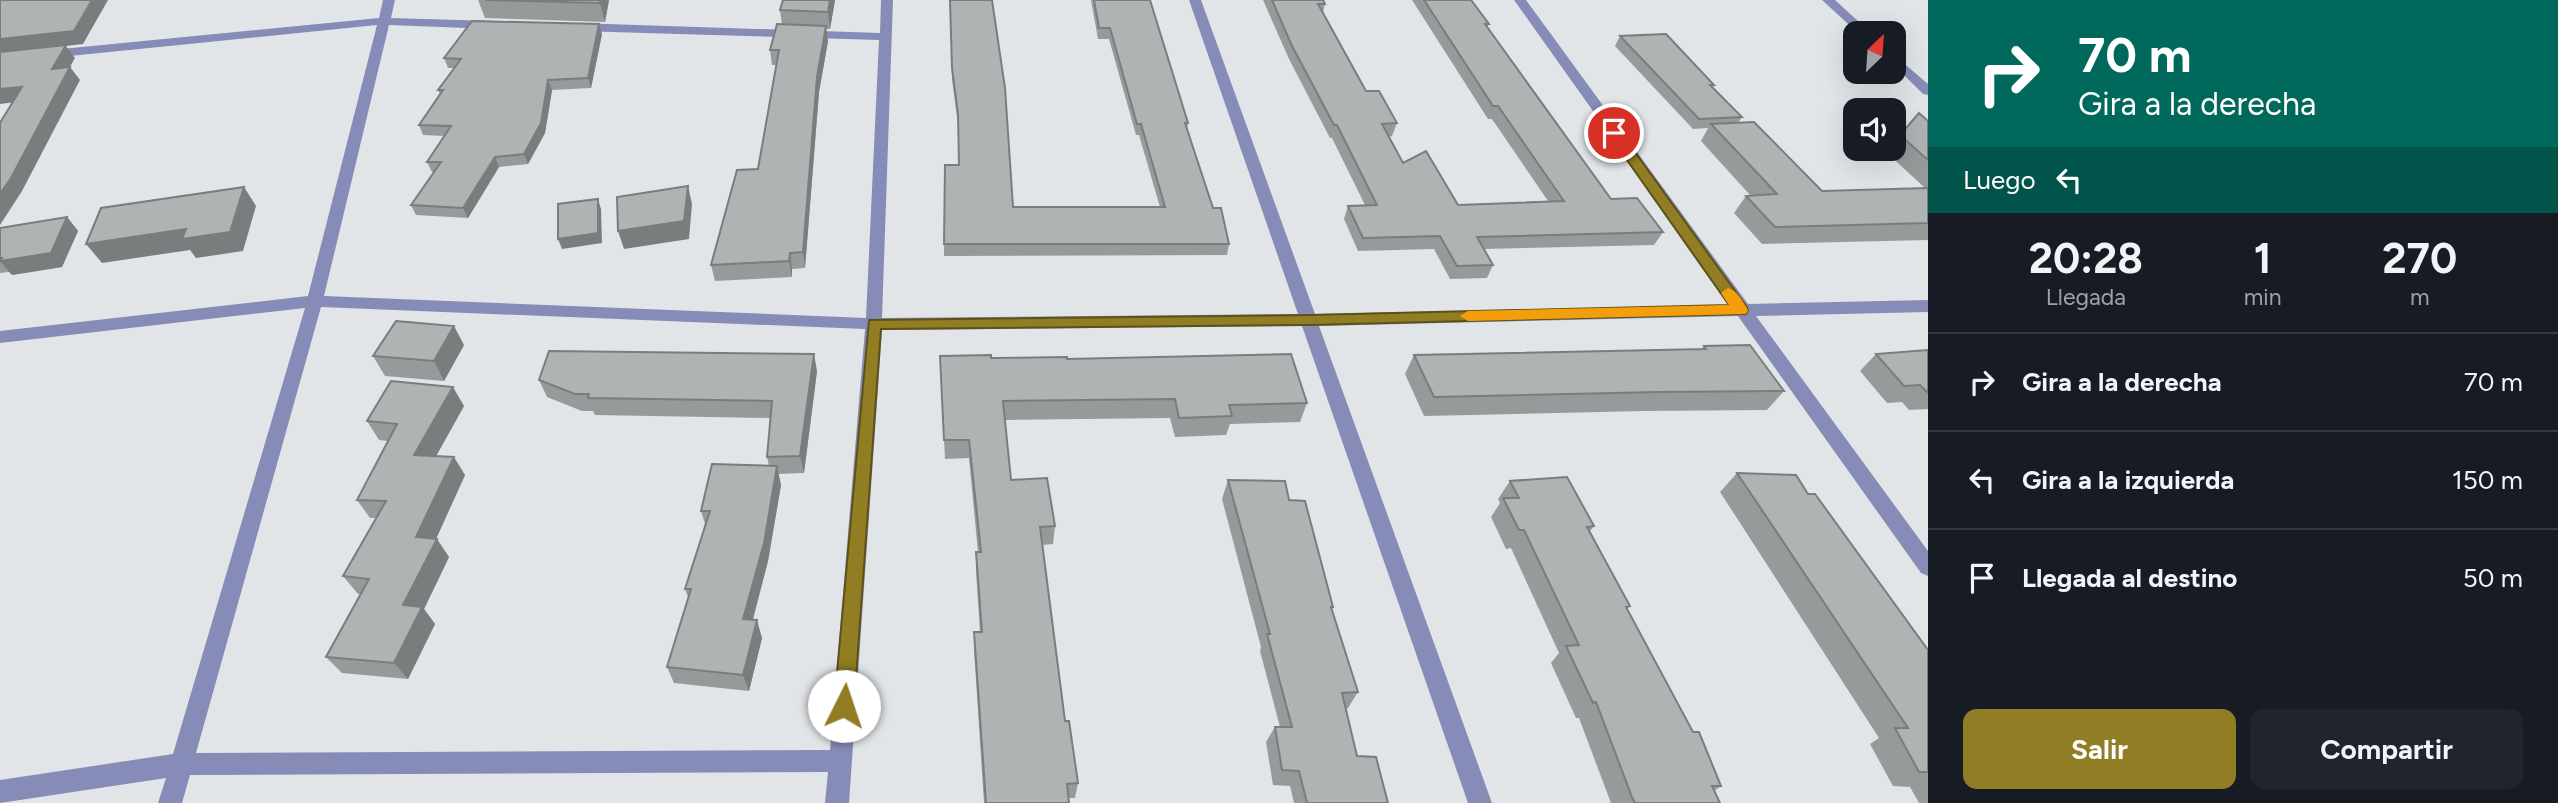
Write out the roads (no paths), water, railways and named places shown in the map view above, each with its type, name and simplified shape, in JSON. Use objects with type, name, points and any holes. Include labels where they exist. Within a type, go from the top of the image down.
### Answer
[{"type":"street","points":[[170,803],[315,300],[389,0]]},
{"type":"street","points":[[837,803],[874,324],[887,0]]},
{"type":"street","points":[[1195,0],[1480,803]]},
{"type":"street","points":[[1520,0],[1740,310],[1928,567]]},
{"type":"street","points":[[1828,0],[1852,21]]},
{"type":"street","points":[[0,59],[383,21],[508,25]]},
{"type":"street","points":[[564,27],[885,37]]},
{"type":"street","points":[[1906,70],[1928,90]]},
{"type":"street","points":[[0,337],[315,300],[874,324],[1310,320],[1928,306]]},
{"type":"street","points":[[0,792],[181,764],[840,761]]}]
